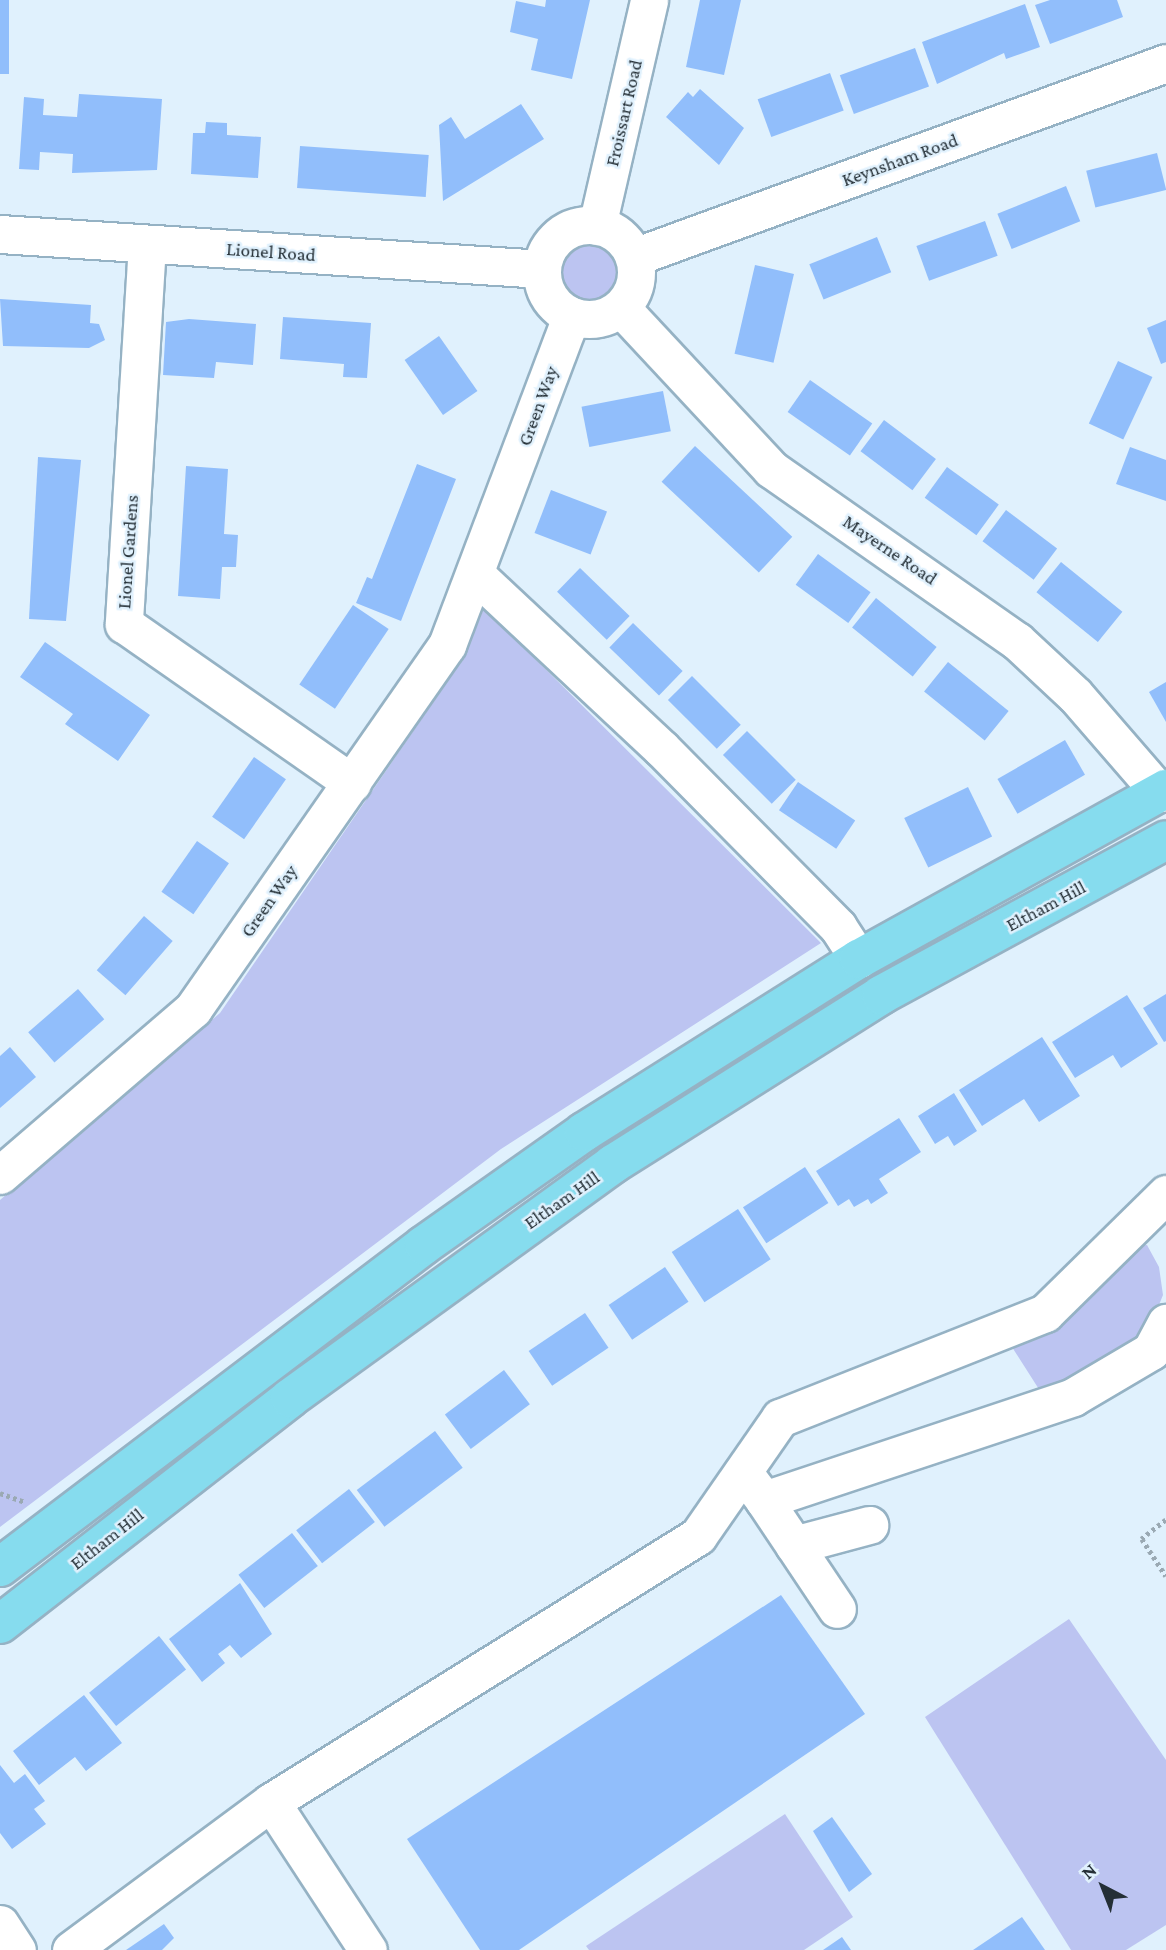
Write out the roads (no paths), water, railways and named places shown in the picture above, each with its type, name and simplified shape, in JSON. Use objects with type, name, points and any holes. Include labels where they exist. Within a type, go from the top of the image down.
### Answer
[{"type":"main road","points":[[0,1567],[456,1222],[584,1132],[859,959],[1163,791]]},
{"type":"main road","name":"Eltham Hill","points":[[0,1624],[301,1390],[613,1164],[881,995],[1163,846]]},
{"type":"street","name":"Froissart Road","points":[[597,226],[649,0]]},
{"type":"street","name":"Keynsham Road","points":[[634,257],[1166,63]]},
{"type":"street","points":[[597,226],[626,242],[634,257],[632,293],[621,308],[588,320],[571,316],[545,288],[542,269],[560,235],[597,226]]},
{"type":"street","name":"Lionel Road","points":[[0,234],[542,269]]},
{"type":"street","name":"Lionel Gardens","points":[[147,244],[124,624],[352,783]]},
{"type":"street","name":"Mayerne Road","points":[[621,308],[771,469],[1017,641],[1075,695],[1163,791]]},
{"type":"street","name":"Green Way","points":[[0,1175],[193,1009],[447,645],[476,575],[571,316]]},
{"type":"street","points":[[476,575],[661,748],[838,927],[859,959]]},
{"type":"street","points":[[753,1486],[780,1418],[1045,1312],[1160,1213]]},
{"type":"street","points":[[71,1950],[271,1802],[698,1535],[753,1486],[1073,1397],[1151,1351],[1166,1323]]},
{"type":"street","points":[[753,1486],[837,1609]]},
{"type":"street","points":[[794,1545],[869,1525]]},
{"type":"street","points":[[271,1802],[368,1950]]},
{"type":"street","points":[[0,1924],[17,1950]]}]
